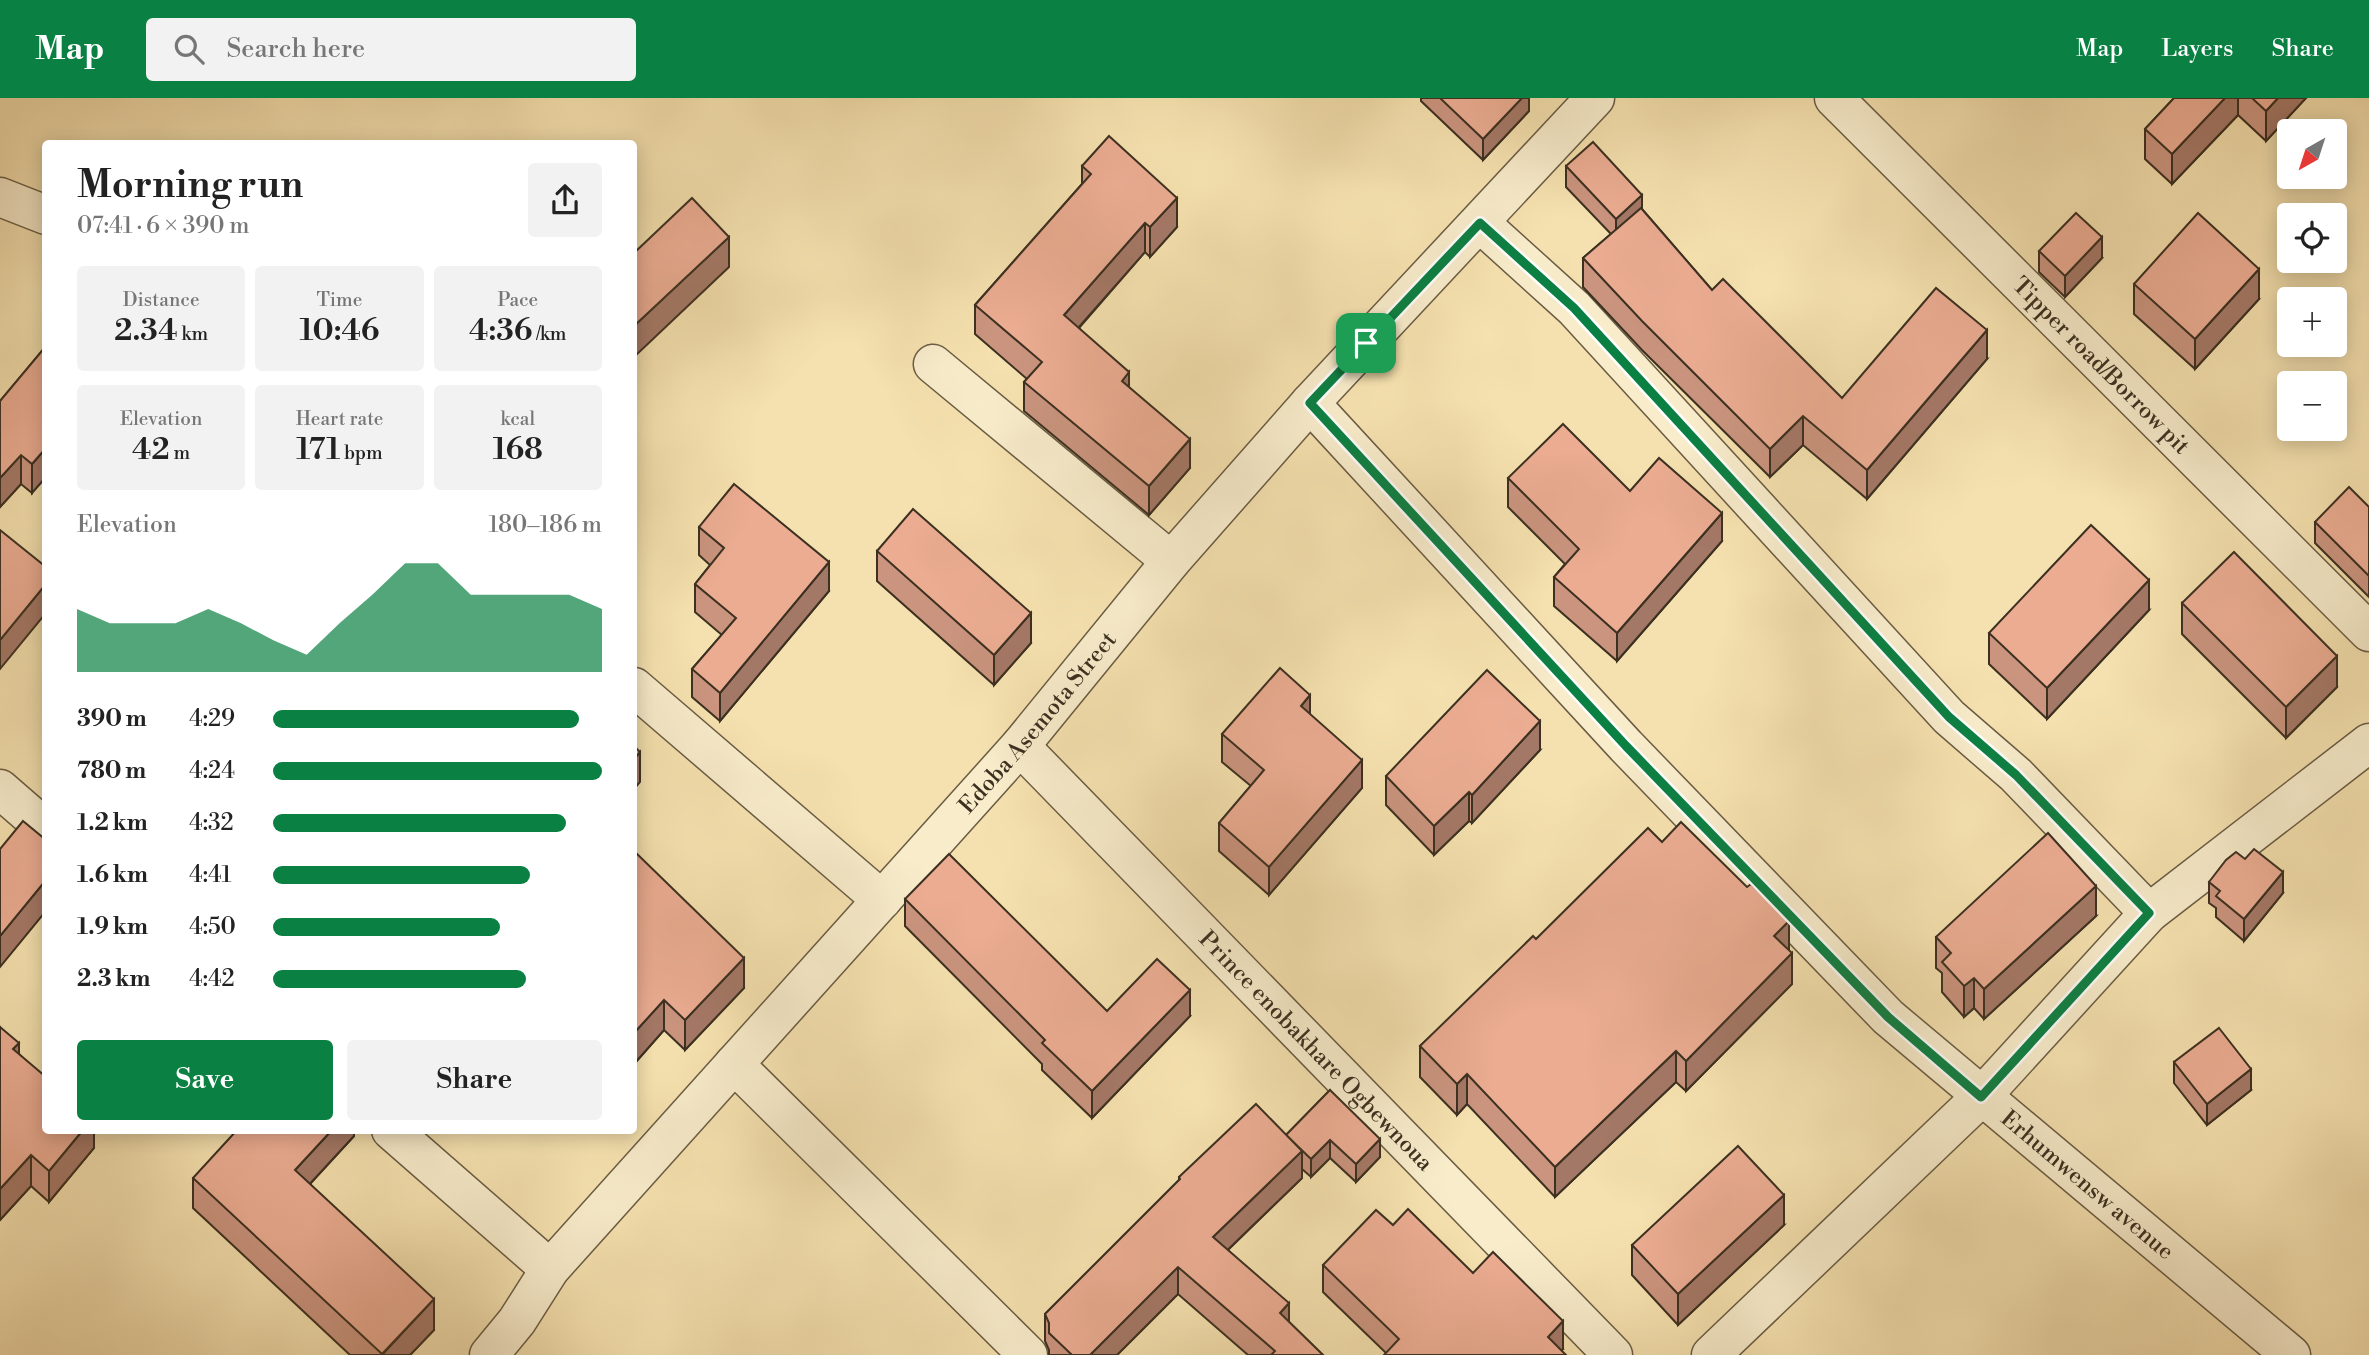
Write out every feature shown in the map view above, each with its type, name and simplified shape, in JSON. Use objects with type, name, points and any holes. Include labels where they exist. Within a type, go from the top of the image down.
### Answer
[{"type":"street","name":"Edoba Asemota Street","points":[[489,1355],[517,1321],[550,1269],[1020,746],[1171,561],[1310,403],[1595,98]]},
{"type":"street","name":"Tipper road/Borrow pit","points":[[1834,98],[2369,632]]},
{"type":"street","points":[[0,197],[42,213]]},
{"type":"street","points":[[1480,223],[1574,308],[1949,717],[2016,775],[2149,913]]},
{"type":"street","points":[[933,364],[1171,561]]},
{"type":"street","name":"Erhumwensw avenue","points":[[1310,403],[1626,746],[1888,1017],[2291,1355]]},
{"type":"street","points":[[637,690],[882,900]]},
{"type":"street","points":[[1711,1355],[1981,1097],[2149,913],[2369,743]]},
{"type":"street","name":"Prince enobakhare Ogbewnoua","points":[[1020,746],[1613,1355]]},
{"type":"street","points":[[0,789],[42,826]]},
{"type":"street","points":[[734,1064],[1028,1355]]},
{"type":"street","points":[[396,1134],[550,1269]]},
{"type":"building","points":[[1440,98],[1522,98],[1483,139]]},
{"type":"building","points":[[2174,98],[2225,98],[2172,154],[2145,129]]},
{"type":"building","points":[[2252,98],[2278,98],[2266,111]]},
{"type":"building","points":[[1109,136],[1177,198],[1150,227],[1145,223],[1064,315],[1129,372],[1122,381],[1190,439],[1149,486],[1024,382],[1042,362],[975,305],[1091,174],[1082,166]]},
{"type":"building","points":[[1593,142],[1642,195],[1616,219],[1566,166]]},
{"type":"building","points":[[692,198],[729,237],[637,323],[637,250]]},
{"type":"building","points":[[1641,208],[1712,290],[1723,279],[1842,398],[1936,288],[1987,330],[1867,470],[1803,416],[1770,449],[1583,258]]},
{"type":"building","points":[[2076,213],[2102,237],[2065,276],[2039,251]]},
{"type":"building","points":[[2198,213],[2259,269],[2195,339],[2134,284]]},
{"type":"building","points":[[42,351],[42,453],[32,464],[21,455],[0,478],[0,401]]},
{"type":"building","points":[[1563,424],[1630,491],[1659,458],[1722,513],[1617,633],[1554,577],[1579,549],[1508,478]]},
{"type":"building","points":[[734,484],[829,562],[720,693],[692,669],[736,618],[695,584],[724,548],[699,527]]},
{"type":"building","points":[[2349,487],[2369,507],[2369,576],[2315,522]]},
{"type":"building","points":[[913,509],[1031,613],[994,655],[877,551]]},
{"type":"building","points":[[2091,525],[2149,580],[2047,688],[1989,633]]},
{"type":"building","points":[[0,530],[42,564],[42,589],[0,640]]},
{"type":"building","points":[[2234,552],[2337,656],[2286,707],[2182,603]]},
{"type":"building","points":[[1280,668],[1310,695],[1301,706],[1362,760],[1269,867],[1219,823],[1264,770],[1222,734]]},
{"type":"building","points":[[1487,670],[1540,721],[1472,795],[1469,792],[1434,826],[1386,776]]},
{"type":"building","points":[[23,821],[42,837],[42,885],[0,936],[0,849]]},
{"type":"building","points":[[1681,822],[1747,887],[1751,884],[1789,921],[1774,936],[1792,953],[1686,1061],[1676,1051],[1555,1167],[1467,1074],[1457,1084],[1420,1046],[1533,936],[1536,939],[1648,828],[1662,842]]},
{"type":"building","points":[[2048,833],[2096,886],[1984,989],[1974,978],[1964,986],[1942,962],[1951,953],[1936,937]]},
{"type":"building","points":[[2254,849],[2283,872],[2244,919],[2216,896],[2220,891],[2209,882],[2236,852],[2245,859]]},
{"type":"building","points":[[637,854],[744,958],[685,1020],[664,1000],[637,1030]]},
{"type":"building","points":[[949,854],[1107,1011],[1157,959],[1190,990],[1092,1091],[1042,1043],[1045,1040],[905,899]]},
{"type":"building","points":[[0,1027],[19,1043],[13,1049],[42,1074],[42,1134],[80,1134],[49,1171],[31,1155],[0,1189]]},
{"type":"building","points":[[2219,1028],[2251,1069],[2207,1104],[2174,1062]]},
{"type":"building","points":[[1330,1090],[1380,1139],[1356,1164],[1330,1140],[1311,1159],[1286,1135]]},
{"type":"building","points":[[1256,1104],[1302,1151],[1213,1237],[1289,1303],[1280,1313],[1323,1355],[1271,1355],[1275,1351],[1178,1267],[1090,1355],[1072,1355],[1049,1333],[1045,1314],[1180,1179],[1179,1177]]},
{"type":"building","points":[[233,1134],[328,1134],[295,1170],[434,1299],[382,1354],[193,1178]]},
{"type":"building","points":[[1738,1146],[1784,1195],[1678,1294],[1632,1245]]},
{"type":"building","points":[[1408,1209],[1473,1273],[1493,1252],[1563,1321],[1548,1337],[1566,1355],[1384,1355],[1399,1339],[1323,1265],[1376,1210],[1393,1225]]},
{"type":"route","points":[[1480,223],[1574,308],[1949,717],[2016,775],[2149,913],[1981,1097],[1888,1017],[1626,746],[1310,403],[1366,343],[1480,223]]}]
